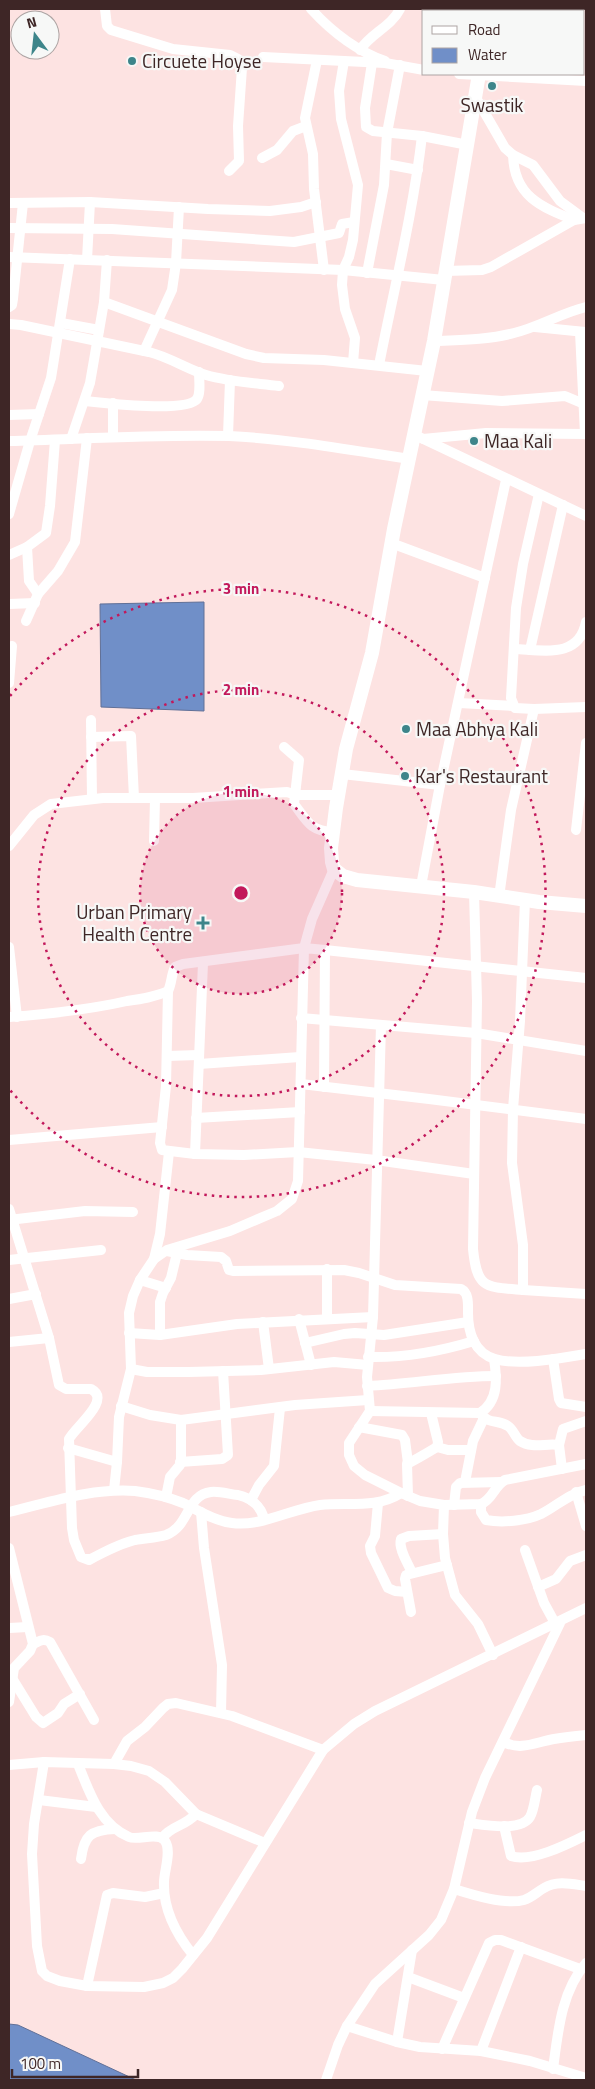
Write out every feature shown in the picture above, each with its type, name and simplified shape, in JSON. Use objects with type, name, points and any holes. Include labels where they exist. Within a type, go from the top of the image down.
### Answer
[{"type":"main road","points":[[479,75],[434,341],[422,395],[418,437],[410,459],[391,543],[372,653],[346,749],[331,855],[334,869],[343,876],[357,880],[586,906]]},
{"type":"street","points":[[105,9],[107,26],[111,30],[173,49],[230,55],[238,59],[242,68],[238,126],[239,162],[229,171]]},
{"type":"street","points":[[311,9],[360,50],[397,65]]},
{"type":"street","points":[[360,50],[369,38],[396,16],[400,9]]},
{"type":"street","points":[[263,57],[397,65],[422,70]]},
{"type":"street","points":[[317,60],[305,111],[306,126],[313,154],[316,202],[324,270]]},
{"type":"street","points":[[344,61],[339,91],[339,106],[344,134],[358,184],[352,248],[342,270],[343,300],[356,344],[353,363]]},
{"type":"street","points":[[372,64],[365,108],[366,127],[373,131],[422,136],[468,145]]},
{"type":"street","points":[[367,273],[382,194],[386,164],[387,133],[397,65]]},
{"type":"street","points":[[479,75],[548,76],[586,81]]},
{"type":"street","points":[[475,96],[500,140],[512,155],[533,165],[560,201],[581,218]]},
{"type":"street","points":[[262,158],[277,150],[293,131],[306,126]]},
{"type":"street","points":[[379,365],[396,276],[407,235],[422,136]]},
{"type":"street","points":[[512,155],[517,178],[531,198],[545,209],[581,218]]},
{"type":"street","points":[[386,164],[418,170]]},
{"type":"street","points":[[9,203],[90,202],[270,211],[301,207],[316,202]]},
{"type":"street","points":[[87,260],[90,202]]},
{"type":"street","points":[[9,307],[12,305],[13,299],[13,257],[21,228],[23,203]]},
{"type":"street","points":[[144,351],[156,321],[169,297],[176,263],[179,207]]},
{"type":"street","points":[[13,257],[342,270],[396,276],[445,276],[491,267],[581,218]]},
{"type":"street","points":[[9,228],[89,228],[302,242],[339,233],[342,224],[354,222]]},
{"type":"street","points":[[9,514],[51,378],[70,259]]},
{"type":"street","points":[[71,439],[85,401],[104,302],[107,260]]},
{"type":"street","points":[[104,302],[246,354],[264,358],[379,365],[427,371]]},
{"type":"street","points":[[434,341],[486,339],[533,327],[561,314],[586,307]]},
{"type":"street","points":[[9,324],[99,330]]},
{"type":"street","points":[[418,437],[486,433],[586,434],[583,332],[533,327]]},
{"type":"street","points":[[60,328],[97,341],[168,358],[199,372],[230,380],[279,386]]},
{"type":"street","points":[[85,401],[160,407],[191,404],[196,401],[198,396],[199,372]]},
{"type":"street","points":[[228,436],[230,380]]},
{"type":"street","points":[[422,395],[502,401],[565,396],[584,404]]},
{"type":"street","points":[[113,404],[113,438]]},
{"type":"street","points":[[9,415],[39,414]]},
{"type":"street","points":[[9,441],[228,436],[280,440],[410,459]]},
{"type":"street","points":[[418,437],[586,516]]},
{"type":"street","points":[[26,621],[37,598],[58,571],[75,542],[87,438]]},
{"type":"street","points":[[9,555],[27,547],[46,533],[55,440]]},
{"type":"street","points":[[421,886],[440,785],[506,480]]},
{"type":"street","points":[[513,706],[518,589],[539,494]]},
{"type":"street","points":[[530,650],[562,505]]},
{"type":"street","points":[[391,543],[485,578]]},
{"type":"street","points":[[27,547],[29,582],[37,598]]},
{"type":"street","points":[[9,604],[37,598]]},
{"type":"street","points":[[514,649],[552,650],[572,646],[580,640],[586,622]]},
{"type":"street","points":[[9,683],[12,646]]},
{"type":"street","points":[[459,703],[534,709],[586,707]]},
{"type":"street","points":[[499,896],[511,810],[534,709]]},
{"type":"street","points":[[91,720],[92,799]]},
{"type":"street","points":[[91,737],[131,736],[134,798]]},
{"type":"street","points":[[576,830],[586,743]]},
{"type":"street","points":[[284,747],[299,760],[294,804],[311,826],[319,831],[333,832]]},
{"type":"street","points":[[342,774],[440,785]]},
{"type":"street","points":[[9,846],[34,815],[51,804],[92,799],[193,798],[287,792],[296,795],[339,795]]},
{"type":"street","points":[[154,841],[155,798]]},
{"type":"street","points":[[154,1259],[166,1251],[230,1231],[277,1212],[292,1198],[298,1181],[304,948],[312,919],[334,869]]},
{"type":"street","points":[[474,892],[477,966],[472,1249],[478,1278],[485,1284],[498,1288],[586,1294]]},
{"type":"street","points":[[523,1290],[523,1245],[512,1163],[513,1109],[525,900]]},
{"type":"street","points":[[9,947],[13,1017],[56,1013],[114,1004],[168,991]]},
{"type":"street","points":[[474,1174],[376,1160],[298,1152],[244,1155],[195,1154],[162,1150],[160,1147],[167,1056],[168,991],[172,972],[175,967],[304,948],[586,978]]},
{"type":"street","points":[[324,1087],[326,1020],[325,950]]},
{"type":"street","points":[[195,1154],[203,963]]},
{"type":"street","points":[[302,1018],[476,1033],[586,1051]]},
{"type":"street","points":[[381,1025],[373,1317],[367,1386],[370,1411],[348,1442],[349,1455],[354,1466],[365,1475],[405,1495],[430,1503],[449,1505],[482,1504],[491,1497],[501,1482]]},
{"type":"street","points":[[167,1056],[199,1060],[300,1057]]},
{"type":"street","points":[[301,1084],[513,1109],[586,1120]]},
{"type":"street","points":[[196,1118],[300,1112]]},
{"type":"street","points":[[9,1140],[162,1127]]},
{"type":"street","points":[[114,1490],[121,1406],[131,1369],[129,1314],[133,1296],[140,1280],[154,1259],[161,1224],[169,1152]]},
{"type":"street","points":[[9,1209],[10,1220],[24,1257],[49,1338],[59,1385],[66,1389],[92,1389],[98,1396],[96,1407],[72,1431],[68,1439],[74,1540],[78,1552],[84,1560],[89,1560],[122,1543],[165,1535],[176,1530],[183,1523],[190,1507],[202,1494],[210,1492],[242,1496],[251,1500],[259,1506],[264,1519]]},
{"type":"street","points":[[10,1220],[85,1211],[132,1212]]},
{"type":"street","points":[[9,1260],[101,1250]]},
{"type":"street","points":[[166,1251],[221,1257],[226,1261],[229,1270],[233,1271],[344,1270],[373,1277],[395,1286],[461,1289],[464,1290],[467,1296],[468,1322],[474,1341],[486,1354],[494,1359],[529,1361],[586,1354]]},
{"type":"street","points":[[160,1335],[160,1302],[171,1278],[177,1253]]},
{"type":"street","points":[[327,1270],[327,1318]]},
{"type":"street","points":[[140,1280],[166,1288]]},
{"type":"street","points":[[9,1299],[36,1294]]},
{"type":"street","points":[[129,1333],[160,1335],[237,1324],[299,1319],[373,1317]]},
{"type":"street","points":[[299,1319],[311,1364]]},
{"type":"street","points":[[264,1322],[269,1369]]},
{"type":"street","points":[[305,1343],[350,1334],[384,1335],[468,1322]]},
{"type":"street","points":[[9,1342],[49,1338]]},
{"type":"street","points":[[131,1369],[163,1373],[223,1371],[368,1361],[438,1352],[474,1341]]},
{"type":"street","points":[[465,1482],[471,1450],[482,1415],[492,1401],[496,1376],[494,1359]]},
{"type":"street","points":[[553,1359],[561,1404],[586,1407]]},
{"type":"street","points":[[180,1462],[222,1459],[228,1455],[224,1414],[223,1371]]},
{"type":"street","points":[[367,1386],[410,1384],[461,1376],[496,1376]]},
{"type":"street","points":[[121,1406],[150,1415],[181,1420],[368,1400]]},
{"type":"street","points":[[251,1500],[259,1485],[274,1466],[280,1408]]},
{"type":"street","points":[[370,1411],[482,1415],[489,1421],[507,1425],[519,1440],[525,1443],[533,1445],[559,1445]]},
{"type":"street","points":[[431,1413],[438,1442],[437,1447]]},
{"type":"street","points":[[166,1497],[170,1476],[180,1462],[181,1420]]},
{"type":"street","points":[[562,1469],[559,1445],[563,1429],[586,1422]]},
{"type":"street","points":[[360,1427],[402,1435],[405,1440],[408,1463],[405,1495]]},
{"type":"street","points":[[408,1463],[418,1460],[424,1453],[437,1447],[448,1450],[471,1450]]},
{"type":"street","points":[[68,1448],[117,1462]]},
{"type":"street","points":[[493,1654],[478,1624],[455,1595],[447,1565],[443,1534],[449,1505],[457,1484],[465,1482],[501,1482],[586,1464]]},
{"type":"street","points":[[9,1512],[70,1496],[114,1490],[137,1491],[166,1497],[230,1523],[243,1524],[321,1505],[378,1503],[405,1495]]},
{"type":"street","points":[[482,1504],[481,1512],[486,1520],[516,1520],[541,1514],[565,1497],[581,1491],[586,1526]]},
{"type":"street","points":[[378,1503],[376,1529],[370,1546],[371,1554],[388,1588],[407,1592]]},
{"type":"street","points":[[202,1512],[208,1574],[222,1665],[221,1713]]},
{"type":"street","points":[[412,1573],[401,1547],[401,1539],[409,1536],[443,1534]]},
{"type":"street","points":[[9,1548],[33,1644],[30,1651],[14,1668],[11,1677],[9,1702]]},
{"type":"street","points":[[525,1550],[548,1613],[558,1624]]},
{"type":"street","points":[[538,1587],[556,1579],[570,1561],[586,1555]]},
{"type":"street","points":[[411,1612],[405,1576],[447,1565]]},
{"type":"street","points":[[44,1762],[34,1824],[32,1854],[39,1962],[42,1971],[47,1976],[60,1981],[87,1986],[144,1987],[163,1983],[173,1978],[207,1938],[323,1750],[354,1724],[376,1711],[558,1624],[586,1608]]},
{"type":"street","points":[[326,2080],[338,2045],[347,2026],[375,1984],[429,1935],[441,1920],[454,1889],[469,1823],[485,1778],[504,1742],[558,1624]]},
{"type":"street","points":[[9,1628],[28,1627]]},
{"type":"street","points":[[33,1644],[46,1639],[50,1642],[94,1720]]},
{"type":"street","points":[[11,1677],[36,1717],[43,1723],[58,1713],[64,1704],[80,1694]]},
{"type":"street","points":[[114,1764],[127,1741],[145,1727],[168,1704],[184,1704],[221,1713],[323,1750]]},
{"type":"street","points":[[504,1742],[512,1747],[522,1747],[554,1739],[586,1735]]},
{"type":"street","points":[[9,1765],[44,1762],[114,1764],[149,1771],[165,1782],[196,1814],[265,1843]]},
{"type":"street","points":[[78,1764],[96,1807],[115,1828],[131,1838],[162,1838]]},
{"type":"street","points":[[469,1823],[504,1826],[524,1823],[530,1817],[537,1790]]},
{"type":"street","points":[[39,1800],[96,1807]]},
{"type":"street","points":[[162,1838],[168,1830],[187,1823],[196,1814]]},
{"type":"street","points":[[504,1826],[511,1856],[517,1858],[547,1852],[586,1834]]},
{"type":"street","points":[[81,1859],[84,1842],[87,1837],[99,1830],[115,1828]]},
{"type":"street","points":[[162,1838],[167,1847],[164,1893],[175,1929],[194,1955]]},
{"type":"street","points":[[454,1889],[515,1902],[526,1900],[553,1884],[564,1883],[586,1886]]},
{"type":"street","points":[[87,1986],[108,1895],[113,1893],[145,1897],[164,1893]]},
{"type":"street","points":[[442,2049],[489,1943],[501,1940],[583,1966],[564,2003],[552,2069]]},
{"type":"street","points":[[481,2051],[521,1947]]},
{"type":"street","points":[[397,2042],[412,1950]]},
{"type":"street","points":[[408,1978],[464,1998]]},
{"type":"street","points":[[347,2026],[397,2042],[510,2056],[586,2078]]},
{"type":"water","points":[[204,602],[204,711],[101,707],[100,604]]},
{"type":"water","points":[[9,2024],[18,2025],[136,2080],[9,2080]]},
{"type":"place","name":"Circuete Hoyse","points":[[132,61]]},
{"type":"place","name":"Swastik","points":[[492,86]]},
{"type":"place","name":"Maa Kali","points":[[474,441]]},
{"type":"place","name":"Maa Abhya Kali","points":[[406,729]]},
{"type":"place","name":"Kar's Restaurant","points":[[405,776]]},
{"type":"place","name":"Urban Primary Health Centre","points":[[203,923]]}]
